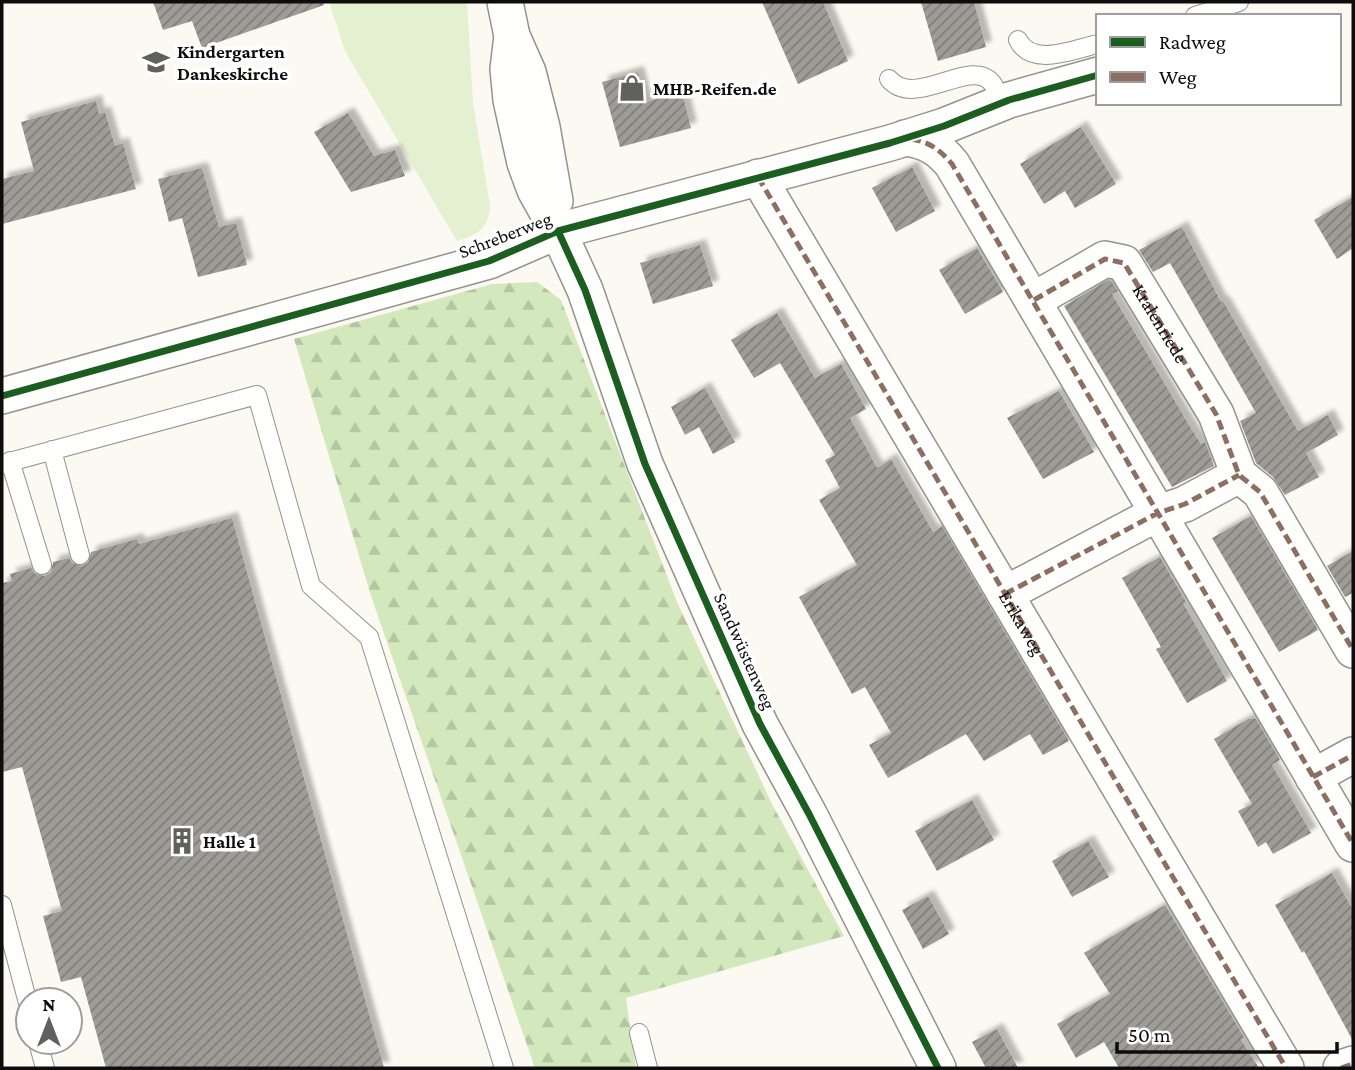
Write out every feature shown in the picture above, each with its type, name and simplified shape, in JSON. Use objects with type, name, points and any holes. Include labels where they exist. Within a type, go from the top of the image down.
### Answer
[{"type":"street","name":"Sandwüstenweg","points":[[505,2],[512,36],[528,72],[542,127],[553,182],[558,231],[585,290],[645,464],[760,724],[809,814],[938,1068]]},
{"type":"street","name":"Schreberweg","points":[[2,396],[489,261],[558,231],[905,138],[1001,103],[1096,76]]},
{"type":"street","name":"Schreberweg","points":[[856,152],[902,116],[937,106],[1001,103]]},
{"type":"street","points":[[905,138],[925,141],[941,150],[953,164],[1353,844]]},
{"type":"street","name":"Erikaweg","points":[[758,177],[1286,1068]]},
{"type":"street","name":"Kralenriede","points":[[1034,300],[1105,259],[1124,263],[1216,414],[1239,475],[1260,492],[1353,650]]},
{"type":"street","points":[[1005,594],[1158,513],[1185,504],[1239,475]]},
{"type":"street","points":[[1313,777],[1353,755]]},
{"type":"street","points":[[1341,1068],[1353,1064]]},
{"type":"lane","points":[[1201,14],[1239,2]]},
{"type":"lane","points":[[1018,40],[1022,47],[1031,53],[1047,56],[1096,44]]},
{"type":"lane","points":[[889,79],[895,86],[908,90],[970,76],[983,76],[993,83],[1001,103]]},
{"type":"lane","points":[[42,565],[6,463],[257,395],[311,586],[369,637],[504,1068]]},
{"type":"lane","points":[[52,450],[80,555]]},
{"type":"lane","points":[[2,905],[23,986]]},
{"type":"lane","points":[[639,1033],[648,1068]]},
{"type":"lane","points":[[487,1068],[498,1047]]},
{"type":"green space","points":[[329,2],[467,2],[473,103],[490,205],[485,225],[476,233],[457,241],[345,51]]},
{"type":"green space","points":[[537,282],[561,300],[677,602],[772,804],[844,936],[626,998],[636,1068],[535,1068],[371,596],[294,339],[492,284]]},
{"type":"building","points":[[153,2],[323,2],[324,5],[202,48],[192,21],[163,30]]},
{"type":"building","points":[[762,2],[823,2],[848,61],[798,84]]},
{"type":"building","points":[[921,2],[974,2],[986,47],[938,61]]},
{"type":"building","points":[[638,72],[646,102],[682,92],[691,128],[620,147],[602,82]]},
{"type":"building","points":[[96,101],[99,114],[105,112],[115,146],[123,143],[136,189],[2,224],[2,179],[34,171],[21,122]]},
{"type":"building","points":[[348,113],[374,156],[395,150],[405,176],[351,192],[314,132]]},
{"type":"building","points":[[1081,127],[1116,184],[1075,208],[1065,191],[1044,204],[1020,164]]},
{"type":"building","points":[[912,167],[935,211],[896,232],[872,188]]},
{"type":"building","points":[[202,168],[219,227],[236,223],[247,265],[198,277],[182,218],[169,222],[158,179]]},
{"type":"building","points":[[1353,197],[1353,248],[1337,259],[1314,220]]},
{"type":"building","points":[[1182,227],[1221,302],[1223,301],[1298,431],[1328,415],[1338,435],[1306,453],[1319,477],[1285,495],[1273,477],[1256,463],[1240,421],[1256,413],[1170,263],[1153,272],[1139,250]]},
{"type":"building","points":[[700,245],[713,286],[653,304],[640,263]]},
{"type":"building","points":[[977,248],[1003,292],[965,314],[939,270]]},
{"type":"building","points":[[1108,280],[1118,291],[1112,294],[1189,425],[1201,444],[1205,442],[1214,466],[1172,487],[1064,306]]},
{"type":"building","points":[[777,313],[815,378],[841,364],[866,409],[850,418],[877,468],[891,459],[933,532],[942,526],[1069,741],[1043,755],[1030,734],[984,761],[966,734],[888,778],[869,745],[891,733],[865,687],[852,694],[799,597],[857,565],[819,500],[840,488],[825,460],[835,455],[780,363],[754,378],[731,340]]},
{"type":"building","points":[[705,388],[735,442],[713,454],[699,427],[685,435],[671,407]]},
{"type":"building","points":[[1059,391],[1094,452],[1043,479],[1007,418]]},
{"type":"building","points":[[1251,516],[1318,630],[1279,652],[1212,538]]},
{"type":"building","name":"Halle 1","points":[[232,518],[384,1068],[106,1068],[81,977],[61,982],[43,916],[62,911],[22,767],[2,772],[2,583],[12,581],[10,574],[31,568],[35,574],[45,576],[51,572],[53,562],[69,558],[72,563],[82,566],[88,563],[91,552],[137,539],[139,544]]},
{"type":"building","points":[[1353,551],[1353,593],[1345,597],[1327,566]]},
{"type":"building","points":[[1160,557],[1227,681],[1187,703],[1156,649],[1161,647],[1122,578]]},
{"type":"building","points":[[1248,719],[1256,719],[1280,760],[1272,765],[1311,833],[1273,854],[1266,842],[1258,847],[1238,811],[1252,804],[1214,739]]},
{"type":"building","points":[[972,800],[994,840],[937,871],[915,831]]},
{"type":"building","points":[[1088,841],[1109,877],[1072,897],[1052,861]]},
{"type":"building","points":[[1332,873],[1353,910],[1353,1041],[1304,951],[1302,953],[1275,905]]},
{"type":"building","points":[[928,896],[949,934],[923,949],[902,910]]},
{"type":"building","points":[[1165,905],[1244,1037],[1241,1040],[1259,1068],[1119,1068],[1104,1042],[1076,1058],[1057,1024],[1110,994],[1084,953]]},
{"type":"building","points":[[997,1029],[1018,1068],[986,1068],[972,1042]]},
{"type":"marked path","points":[[911,139],[934,147],[952,164],[1353,844]]},
{"type":"marked path","points":[[758,177],[1286,1068]]},
{"type":"marked path","points":[[1034,300],[1105,259],[1124,263],[1216,414],[1239,475],[1260,492],[1353,650]]},
{"type":"marked path","points":[[1005,594],[1158,513],[1185,504],[1239,475]]},
{"type":"marked path","points":[[1313,777],[1353,755]]},
{"type":"marked path","points":[[1341,1068],[1353,1064]]},
{"type":"cycle path","points":[[2,396],[489,261],[558,231],[890,143],[944,126],[1009,100],[1096,76]]},
{"type":"cycle path","points":[[558,231],[585,290],[645,464],[760,724],[809,814],[938,1068]]},
{"type":"place","name":"Kindergarten Dankeskirche","points":[[156,62]]},
{"type":"place","name":"MHB-Reifen.de","points":[[632,88]]},
{"type":"place","name":"Halle 1","points":[[182,841]]}]
